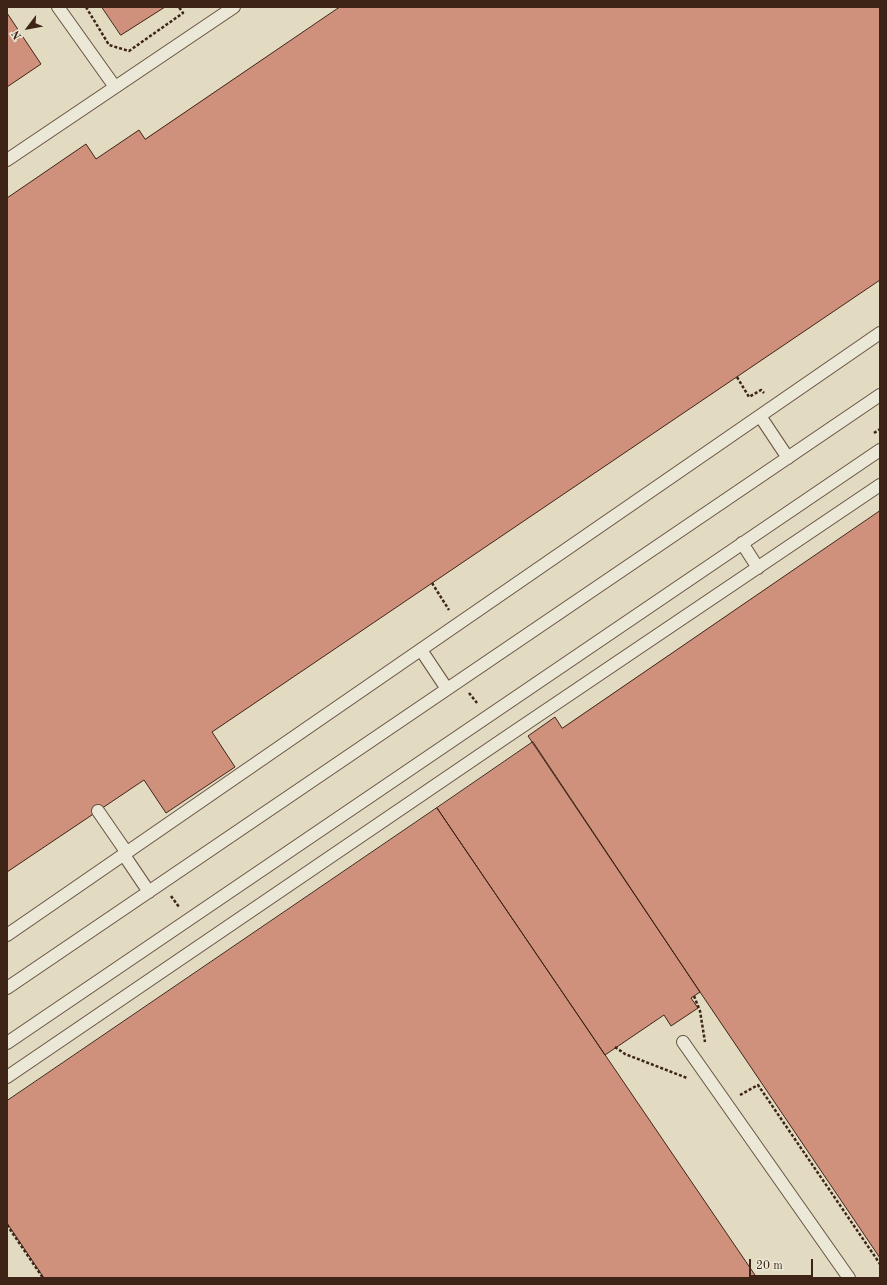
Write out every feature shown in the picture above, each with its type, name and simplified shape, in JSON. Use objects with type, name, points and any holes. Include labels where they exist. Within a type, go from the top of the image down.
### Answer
[{"type":"lane","points":[[58,7],[115,87]]},
{"type":"lane","points":[[7,160],[234,7]]},
{"type":"lane","points":[[7,935],[880,333]]},
{"type":"lane","points":[[7,988],[880,395]]},
{"type":"lane","points":[[760,416],[788,458]]},
{"type":"lane","points":[[7,1043],[880,450]]},
{"type":"lane","points":[[7,1077],[880,485]]},
{"type":"lane","points":[[742,544],[758,568]]},
{"type":"lane","points":[[420,650],[447,689]]},
{"type":"lane","points":[[98,811],[149,892]]},
{"type":"lane","points":[[683,1042],[848,1278]]},
{"type":"path","points":[[86,7],[109,44],[129,51],[183,13],[179,7]]},
{"type":"path","points":[[694,996],[700,1011],[705,1044]]},
{"type":"path","points":[[615,1047],[625,1054],[688,1078]]},
{"type":"path","points":[[716,1089],[739,1096],[758,1085],[880,1264]]},
{"type":"path","points":[[7,1225],[43,1278]]},
{"type":"building","points":[[102,7],[165,7],[121,35]]},
{"type":"building","points":[[340,7],[880,7],[880,280],[212,732],[235,767],[166,813],[144,780],[7,872],[7,198],[86,144],[96,159],[139,130],[145,139]]},
{"type":"building","points":[[7,13],[41,64],[7,87]]},
{"type":"building","points":[[880,511],[880,1258],[528,736],[555,717],[562,728]]},
{"type":"building","points":[[533,742],[700,992],[691,998],[698,1008],[671,1026],[664,1015],[605,1055],[437,808]]},
{"type":"building","points":[[437,808],[757,1278],[44,1278],[7,1223],[7,1101]]}]
